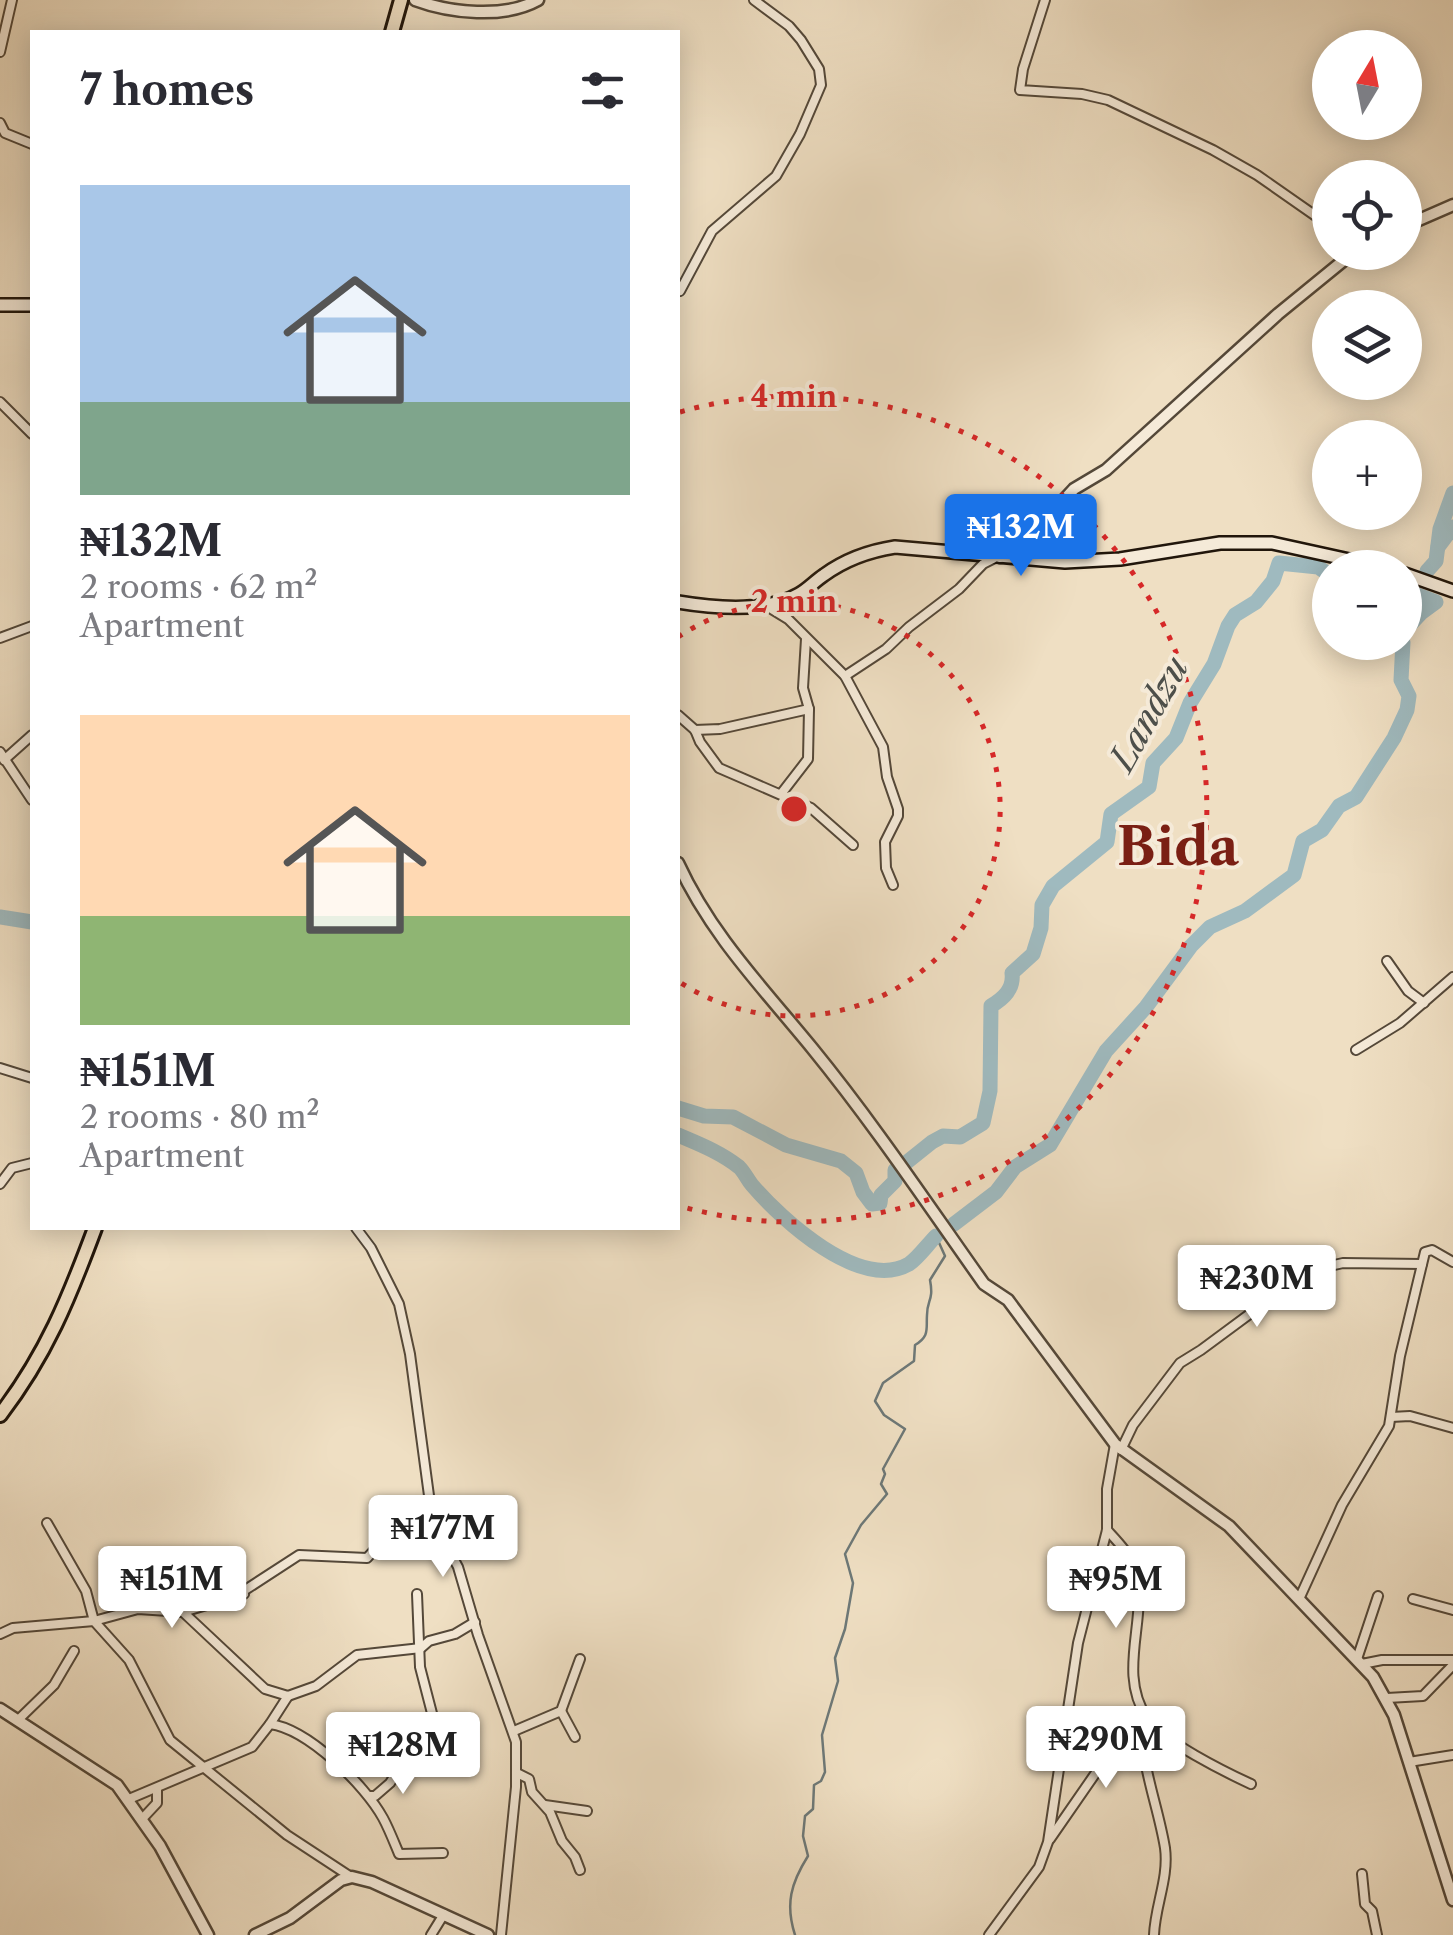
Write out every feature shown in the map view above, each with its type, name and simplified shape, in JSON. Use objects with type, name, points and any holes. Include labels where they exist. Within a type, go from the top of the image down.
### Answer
[{"type":"main road","points":[[393,30],[401,0]]},
{"type":"main road","points":[[0,305],[30,305]]},
{"type":"main road","points":[[680,602],[780,604],[869,550],[895,546],[1066,562],[1120,559],[1243,542],[1315,550]]},
{"type":"main road","points":[[1422,580],[1453,591]]},
{"type":"main road","points":[[0,1415],[55,1331],[94,1230]]},
{"type":"street","points":[[0,52],[12,0]]},
{"type":"street","points":[[415,0],[438,7],[494,11],[538,0]]},
{"type":"street","points":[[680,291],[712,231],[776,176],[821,85],[819,69],[801,40],[754,0]]},
{"type":"street","points":[[1045,0],[1020,90],[1082,94],[1108,100],[1213,150],[1312,213]]},
{"type":"street","points":[[0,123],[6,133],[30,143]]},
{"type":"street","points":[[1422,219],[1453,205]]},
{"type":"street","points":[[845,676],[944,602],[983,564],[1000,557],[1037,529],[1074,488],[1106,470],[1332,270]]},
{"type":"street","points":[[0,402],[30,432]]},
{"type":"street","points":[[765,605],[788,619],[845,676],[883,746],[887,777],[898,809],[885,842],[886,868],[893,885]]},
{"type":"street","points":[[0,638],[30,627]]},
{"type":"street","points":[[781,794],[808,759],[809,709],[803,688],[806,639]]},
{"type":"street","points":[[695,730],[720,729],[809,709]]},
{"type":"street","points":[[680,717],[695,730],[720,768],[812,808],[854,844]]},
{"type":"street","points":[[30,736],[2,756],[30,797]]},
{"type":"street","points":[[680,867],[720,938],[843,1087],[984,1284],[1008,1300],[1118,1447],[1230,1526],[1360,1661],[1387,1698],[1453,1900]]},
{"type":"street","points":[[1388,961],[1408,991],[1424,1004]]},
{"type":"street","points":[[1356,1050],[1400,1023],[1453,977]]},
{"type":"street","points":[[0,1068],[30,1077]]},
{"type":"street","points":[[0,1184],[12,1168],[30,1164]]},
{"type":"street","points":[[358,1230],[371,1248],[398,1304],[410,1354],[432,1518],[458,1567],[514,1731],[518,1773],[501,1935]]},
{"type":"street","points":[[1300,1598],[1342,1505],[1381,1442],[1428,1250],[1453,1262]]},
{"type":"street","points":[[990,1935],[1039,1866],[1048,1842],[1078,1642],[1107,1530],[1107,1489],[1118,1447],[1180,1362],[1202,1350],[1308,1270],[1344,1262],[1422,1264]]},
{"type":"street","points":[[1390,1417],[1410,1416],[1453,1428]]},
{"type":"street","points":[[0,1634],[13,1628],[94,1620],[138,1609],[183,1612],[242,1594],[299,1555],[367,1558],[399,1524],[432,1518]]},
{"type":"street","points":[[47,1523],[86,1591],[94,1620],[129,1660],[170,1740],[287,1835],[352,1877],[488,1935]]},
{"type":"street","points":[[1107,1530],[1136,1571],[1138,1586],[1132,1671],[1144,1721],[1149,1790],[1165,1851],[1154,1935]]},
{"type":"street","points":[[368,1796],[382,1792],[408,1753],[431,1732],[433,1710],[420,1668],[417,1594]]},
{"type":"street","points":[[1360,1661],[1378,1596]]},
{"type":"street","points":[[1413,1599],[1453,1610]]},
{"type":"street","points":[[183,1612],[266,1689],[288,1696],[316,1686],[357,1655],[421,1648],[475,1622]]},
{"type":"street","points":[[18,1720],[54,1684],[74,1650]]},
{"type":"street","points":[[514,1731],[561,1711],[580,1660]]},
{"type":"street","points":[[1360,1661],[1453,1662]]},
{"type":"street","points":[[1387,1698],[1423,1696],[1453,1662]]},
{"type":"street","points":[[129,1799],[252,1746],[288,1696]]},
{"type":"street","points":[[0,1708],[117,1785],[142,1819],[208,1935]]},
{"type":"street","points":[[561,1711],[575,1738]]},
{"type":"street","points":[[1144,1721],[1251,1784]]},
{"type":"street","points":[[1048,1842],[1104,1761],[1144,1721]]},
{"type":"street","points":[[270,1724],[292,1730],[310,1743],[368,1796],[399,1854],[443,1853]]},
{"type":"street","points":[[1409,1762],[1453,1755]]},
{"type":"street","points":[[518,1773],[529,1778],[532,1792],[545,1805],[580,1870]]},
{"type":"street","points":[[142,1819],[156,1802],[157,1788]]},
{"type":"street","points":[[545,1805],[587,1810]]},
{"type":"street","points":[[1362,1874],[1365,1904],[1372,1912],[1377,1935]]},
{"type":"street","points":[[255,1935],[275,1932],[325,1888],[352,1877]]},
{"type":"street","points":[[431,1935],[444,1914]]},
{"type":"waterway","name":"Landzu","points":[[1427,571],[1436,561],[1440,529],[1453,493]]},
{"type":"waterway","name":"Landzu","points":[[1438,547],[1453,527]]},
{"type":"waterway","name":"Landzu","points":[[907,1162],[943,1136],[960,1137],[983,1123],[990,1091],[991,1006],[1007,992],[1012,973],[1033,954],[1041,928],[1042,905],[1053,886],[1107,842],[1111,814],[1149,787],[1153,763],[1176,738],[1235,615],[1256,602],[1273,581],[1279,563],[1312,566]]},
{"type":"waterway","name":"Landzu","points":[[1422,597],[1436,602],[1422,612]]},
{"type":"waterway","name":"Landzu","points":[[954,1224],[996,1192],[1015,1167],[1050,1145],[1106,1051],[1146,1007],[1191,946],[1210,927],[1245,911],[1294,875],[1303,841],[1322,830],[1339,806],[1356,797],[1407,710],[1409,696],[1401,680],[1402,660]]},
{"type":"waterway","name":"Landzu","points":[[0,917],[30,922]]},
{"type":"waterway","name":"Landzu","points":[[680,1109],[704,1116],[733,1117],[786,1145],[841,1161],[856,1173],[872,1204],[880,1203],[881,1195],[895,1181],[895,1170]]},
{"type":"waterway","name":"Landzu","points":[[680,1136],[739,1167],[782,1216],[845,1260],[889,1270],[909,1264],[936,1236]]},
{"type":"waterway","points":[[795,1935],[791,1894],[808,1856],[803,1836],[805,1816],[813,1809],[814,1785],[825,1772],[822,1735],[838,1681],[835,1658],[853,1583],[845,1554],[861,1525],[887,1494],[881,1484],[883,1469],[905,1429],[884,1415],[875,1401],[883,1383],[914,1361],[915,1345],[925,1335],[930,1280],[945,1256],[936,1236]]},
{"type":"district","name":"Bida","points":[[1178,847]]}]
